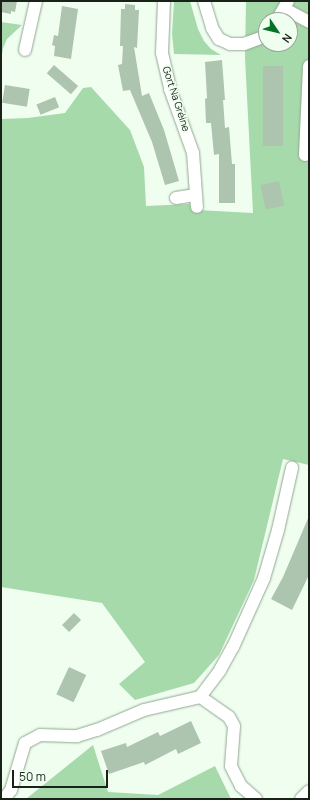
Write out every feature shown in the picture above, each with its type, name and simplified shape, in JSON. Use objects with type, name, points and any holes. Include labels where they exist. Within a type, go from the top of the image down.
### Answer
[{"type":"street","points":[[25,50],[36,1]]},
{"type":"street","name":"Gort Na Gréine","points":[[164,1],[162,54],[170,89],[193,153],[196,201],[176,198]]},
{"type":"street","points":[[204,1],[212,28],[219,39],[230,44],[244,44],[258,39]]},
{"type":"street","points":[[286,5],[309,22]]},
{"type":"street","points":[[305,155],[309,66]]},
{"type":"street","points":[[4,799],[11,790],[25,743],[40,735],[77,736],[97,730],[144,710],[200,697],[220,670],[233,647],[264,578],[277,536],[292,468]]},
{"type":"street","points":[[200,697],[229,717],[234,726],[231,766],[241,786],[256,799]]},
{"type":"street","points":[[301,799],[309,791]]},
{"type":"green space","points":[[174,1],[190,1],[198,29],[204,41],[211,49],[221,55],[174,54],[172,34]]},
{"type":"green space","points":[[246,1],[309,1],[309,465],[283,459],[254,580],[219,655],[194,683],[135,700],[119,684],[145,662],[102,603],[1,587],[1,119],[28,118],[65,113],[83,88],[91,87],[130,130],[144,167],[146,206],[189,204],[197,210],[253,213],[245,58]]},
{"type":"green space","points":[[1,22],[22,25],[7,39],[3,48],[1,62]]},
{"type":"green space","points":[[93,745],[108,792],[158,795],[215,766],[231,799],[26,799]]},
{"type":"building","points":[[1,1],[17,1],[15,12],[11,11],[11,14],[1,12]]},
{"type":"building","points":[[125,4],[135,5],[135,10],[139,10],[137,48],[134,47],[142,96],[149,93],[164,130],[179,181],[165,185],[152,142],[130,90],[123,91],[118,65],[122,64],[123,46],[120,46],[121,9],[125,9]]},
{"type":"building","points":[[62,6],[78,9],[71,59],[54,56],[55,46],[52,45],[54,35],[58,36]]},
{"type":"building","points":[[222,60],[225,100],[223,100],[225,128],[229,127],[232,164],[235,164],[235,203],[219,203],[219,154],[214,155],[211,123],[206,123],[205,99],[207,98],[205,62]]},
{"type":"building","points":[[54,65],[78,86],[71,94],[47,73]]},
{"type":"building","points":[[263,66],[283,66],[283,146],[263,146]]},
{"type":"building","points":[[5,85],[30,89],[27,107],[2,103]]},
{"type":"building","points":[[55,97],[59,107],[41,115],[36,104]]},
{"type":"building","points":[[279,181],[284,205],[266,209],[260,185]]},
{"type":"building","points":[[309,516],[309,575],[292,610],[271,599],[283,577]]},
{"type":"building","points":[[74,613],[81,620],[69,632],[62,625]]},
{"type":"building","points":[[69,667],[86,675],[74,702],[56,694]]},
{"type":"building","points":[[191,721],[201,743],[178,754],[176,749],[145,765],[144,762],[109,774],[101,751],[126,743],[127,747],[158,732],[160,736]]}]
